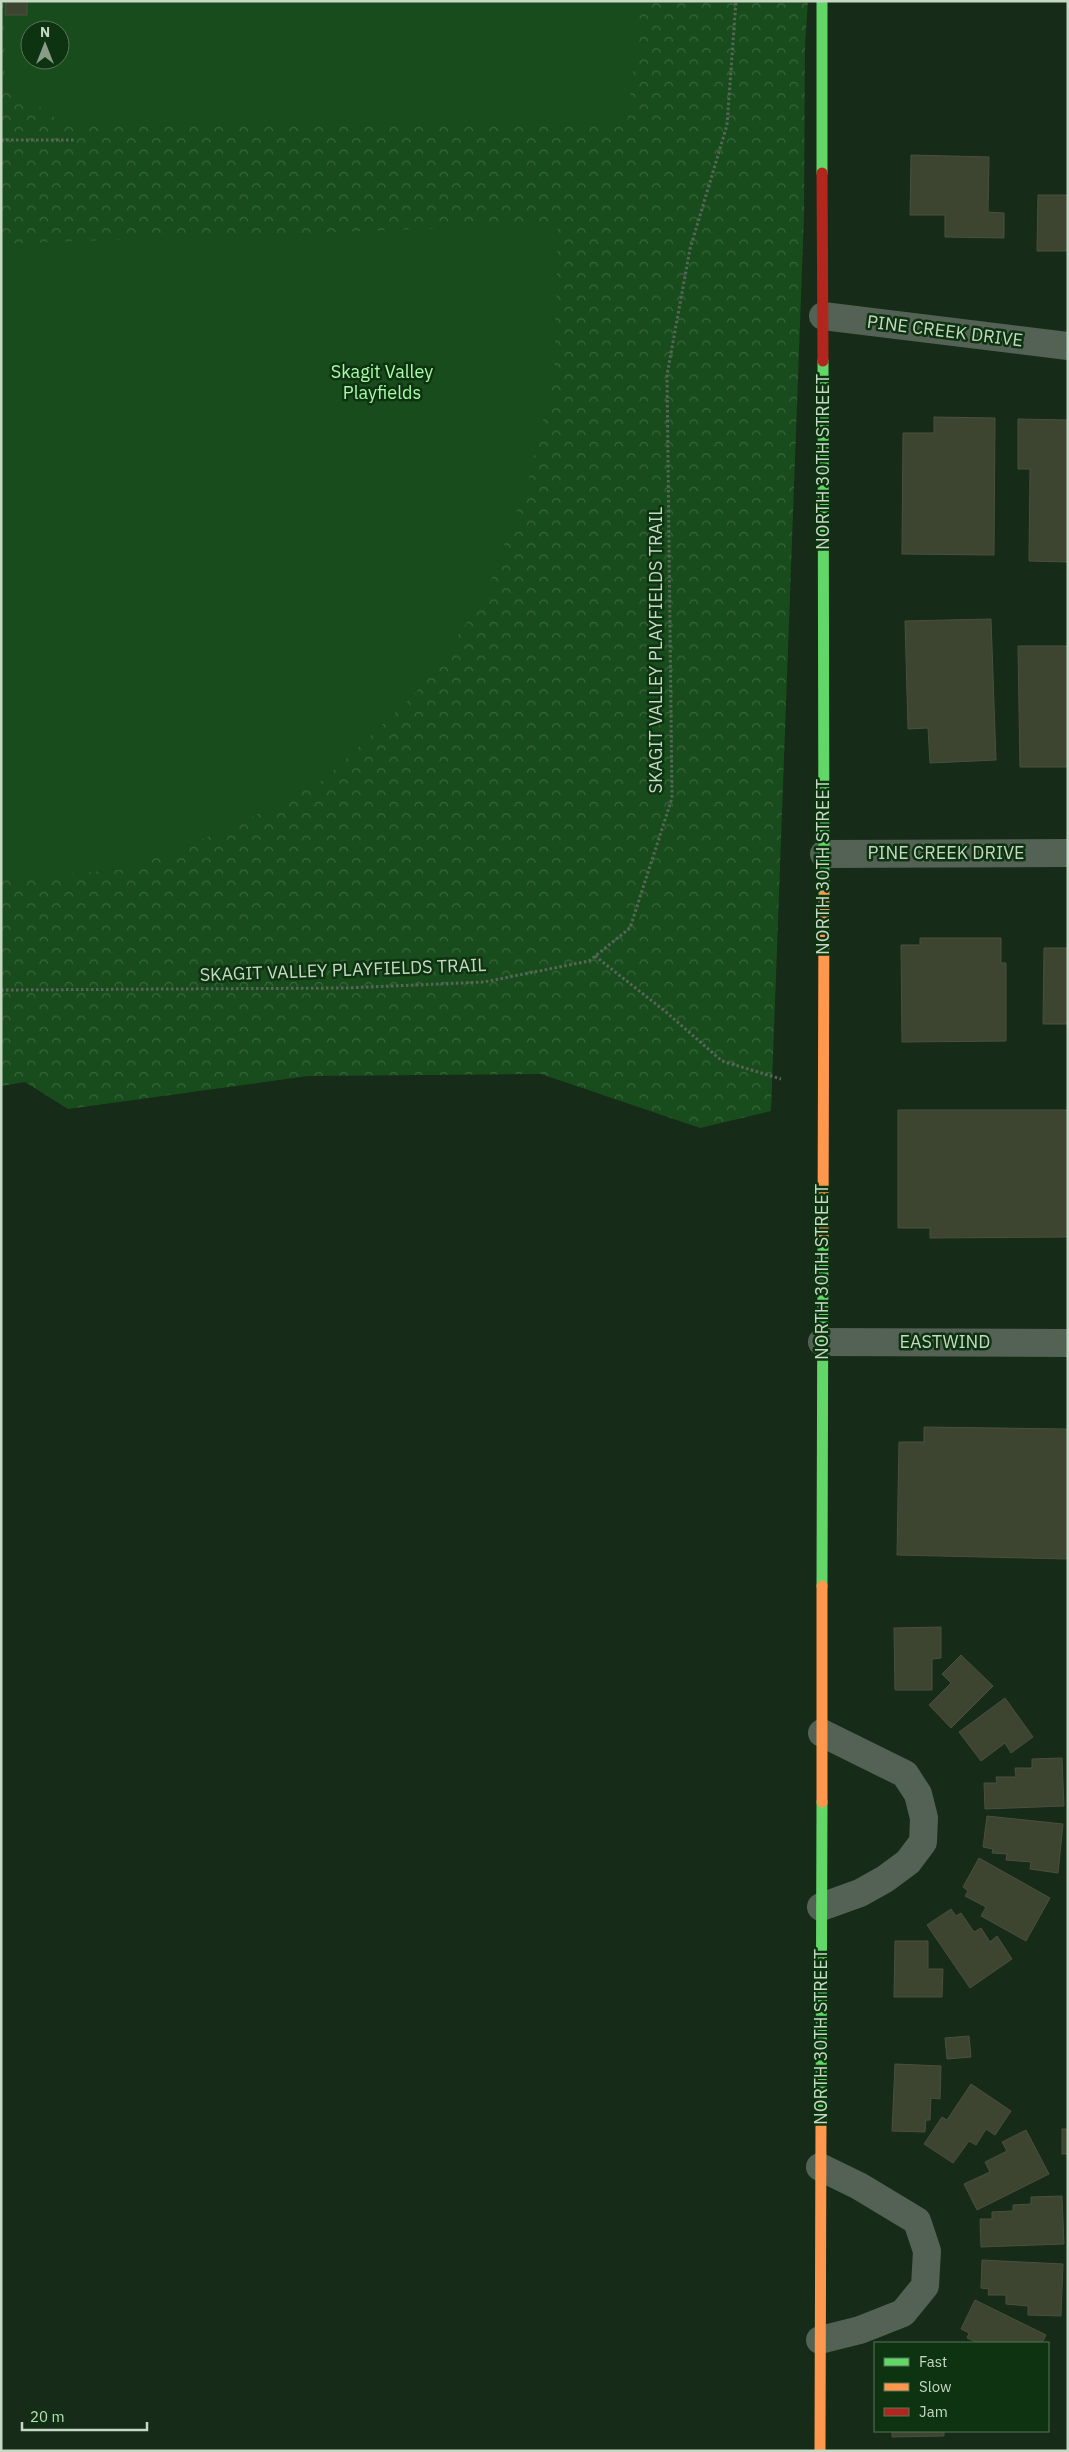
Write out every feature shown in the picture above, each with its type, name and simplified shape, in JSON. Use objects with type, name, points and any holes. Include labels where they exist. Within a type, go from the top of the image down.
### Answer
[{"type":"street","name":"NORTH 30TH STREET","points":[[820,2451],[824,854],[822,1]]},
{"type":"street","name":"PINE CREEK DRIVE","points":[[823,316],[1068,346]]},
{"type":"street","name":"PINE CREEK DRIVE","points":[[824,854],[1068,853]]},
{"type":"street","name":"EASTWIND","points":[[822,1342],[1068,1343]]},
{"type":"street","points":[[821,1907],[860,1893],[885,1879],[908,1862],[923,1842],[924,1818],[918,1794],[905,1774],[822,1733]]},
{"type":"street","points":[[820,2168],[859,2186],[917,2221],[927,2251],[925,2286],[903,2314],[860,2330],[820,2340]]},
{"type":"path","name":"SKAGIT VALLEY PLAYFIELDS TRAIL","points":[[1,990],[346,988],[484,982],[589,961],[630,928],[672,798],[667,375],[690,248],[728,125],[736,1]]},
{"type":"path","points":[[1,140],[76,140]]},
{"type":"path","points":[[595,956],[666,1012],[722,1061],[781,1079]]},
{"type":"green space","name":"Skagit Valley Playfields","points":[[1,1],[808,1],[805,45],[804,215],[771,1111],[700,1128],[541,1074],[308,1076],[68,1109],[25,1082],[1,1086]]},
{"type":"green space","points":[[4,1],[641,1],[627,124],[62,123],[5,82]]},
{"type":"green space","points":[[558,224],[554,376],[528,481],[483,601],[414,695],[323,780],[237,825],[128,869],[1,879],[1,244]]},
{"type":"building","points":[[6,1],[27,1],[27,15],[5,15]]},
{"type":"building","points":[[911,155],[989,157],[988,212],[1004,213],[1004,238],[945,237],[945,215],[910,215]]},
{"type":"building","points":[[1038,195],[1068,195],[1068,251],[1037,251]]},
{"type":"building","points":[[934,417],[995,418],[994,555],[902,554],[903,433],[934,433]]},
{"type":"building","points":[[1018,419],[1068,420],[1068,562],[1029,561],[1030,469],[1018,469]]},
{"type":"building","points":[[991,619],[996,760],[930,763],[928,728],[908,729],[905,621]]},
{"type":"building","points":[[1018,646],[1068,646],[1068,767],[1020,767]]},
{"type":"building","points":[[920,938],[1001,938],[1001,963],[1006,963],[1006,1041],[902,1042],[901,945],[920,945]]},
{"type":"building","points":[[1044,948],[1068,948],[1068,1024],[1043,1024]]},
{"type":"building","points":[[898,1110],[1068,1110],[1068,1237],[930,1238],[930,1228],[898,1228]]},
{"type":"building","points":[[924,1427],[1068,1429],[1068,1559],[897,1555],[899,1442],[924,1442]]},
{"type":"building","points":[[941,1627],[941,1658],[932,1659],[932,1690],[895,1690],[894,1628]]},
{"type":"building","points":[[961,1655],[993,1686],[951,1728],[929,1705],[951,1683],[942,1674]]},
{"type":"building","points":[[1005,1698],[1033,1737],[1011,1753],[1005,1743],[981,1761],[959,1732]]},
{"type":"building","points":[[1062,1758],[1064,1806],[985,1809],[984,1783],[997,1783],[996,1777],[1016,1777],[1015,1768],[1032,1768],[1032,1759]]},
{"type":"building","points":[[987,1816],[1063,1824],[1058,1873],[1030,1869],[1031,1862],[1006,1860],[1007,1854],[992,1853],[993,1849],[983,1847]]},
{"type":"building","points":[[979,1858],[1050,1898],[1026,1941],[981,1916],[986,1907],[965,1896],[968,1891],[963,1887]]},
{"type":"building","points":[[951,1909],[956,1916],[961,1913],[974,1932],[981,1928],[990,1942],[997,1936],[1012,1959],[970,1988],[927,1925]]},
{"type":"building","points":[[895,1941],[928,1941],[928,1969],[943,1969],[942,1997],[894,1997]]},
{"type":"building","points":[[969,2036],[971,2057],[947,2059],[945,2038]]},
{"type":"building","points":[[895,2064],[941,2066],[940,2099],[931,2098],[930,2120],[926,2120],[925,2132],[892,2131]]},
{"type":"building","points":[[971,2084],[1011,2111],[995,2135],[986,2129],[976,2145],[969,2141],[953,2163],[924,2144],[942,2117],[947,2120]]},
{"type":"building","points":[[1062,2129],[1068,2129],[1068,2154],[1062,2154]]},
{"type":"building","points":[[1026,2130],[1049,2174],[977,2210],[964,2184],[990,2172],[985,2162],[1007,2151],[1002,2142]]},
{"type":"building","points":[[1062,2196],[1064,2244],[981,2247],[980,2219],[992,2219],[992,2212],[1013,2211],[1013,2205],[1031,2204],[1031,2197]]},
{"type":"building","points":[[982,2260],[1063,2264],[1061,2316],[1028,2315],[1028,2306],[1006,2304],[1006,2295],[988,2295],[989,2289],[981,2288]]},
{"type":"building","points":[[975,2300],[1046,2335],[1042,2342],[977,2342],[967,2338],[969,2333],[961,2329]]},
{"type":"building","points":[[892,2432],[944,2432],[944,2436],[892,2437]]},
{"type":"traffic: fast","points":[[822,1],[822,173]]},
{"type":"traffic: fast","points":[[823,361],[824,896]]},
{"type":"traffic: fast","points":[[822,1586],[823,1236]]},
{"type":"traffic: fast","points":[[821,2115],[822,1802]]},
{"type":"traffic: slow","points":[[823,1236],[824,896]]},
{"type":"traffic: slow","points":[[822,1586],[822,1802]]},
{"type":"traffic: slow","points":[[820,2451],[821,2115]]},
{"type":"traffic: jam","points":[[822,173],[823,361]]}]
